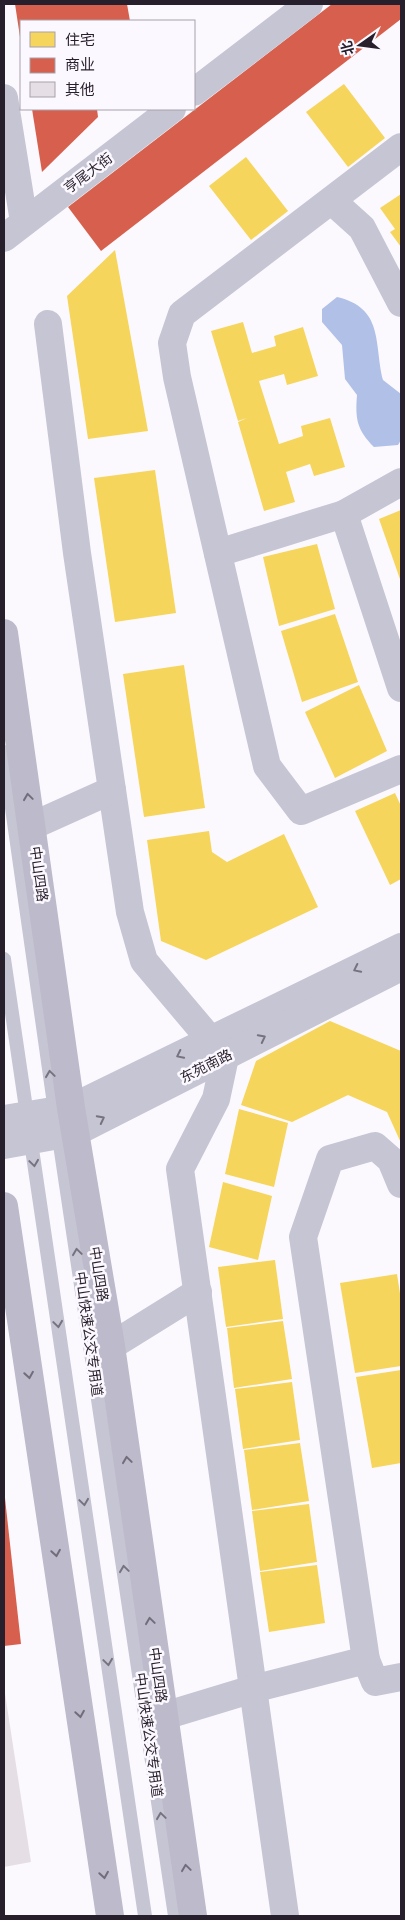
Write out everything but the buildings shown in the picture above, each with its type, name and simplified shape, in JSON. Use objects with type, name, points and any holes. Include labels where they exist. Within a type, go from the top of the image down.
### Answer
[{"type":"main road","name":"中山四路","points":[[4,633],[32,826],[65,1121],[111,1346],[193,1916]]},
{"type":"main road","points":[[4,1206],[110,1916]]},
{"type":"street","points":[[195,91],[309,4]]},
{"type":"street","points":[[4,98],[14,230]]},
{"type":"street","name":"亨尾大街","points":[[14,230],[171,110]]},
{"type":"street","points":[[401,147],[182,314],[172,343],[177,377],[267,766],[301,810],[401,769]]},
{"type":"street","points":[[332,200],[362,228],[401,302]]},
{"type":"street","points":[[48,324],[77,553],[130,912],[144,961],[218,1048],[216,1099],[180,1169],[285,1916]]},
{"type":"street","points":[[218,553],[344,514],[401,482]]},
{"type":"street","points":[[344,514],[401,688]]},
{"type":"street","points":[[32,826],[112,790]]},
{"type":"street","name":"东苑南路","points":[[218,1048],[401,948]]},
{"type":"street","name":"东苑南路","points":[[4,1144],[20,1125],[65,1121],[218,1048],[401,967]]},
{"type":"street","points":[[401,1184],[390,1160],[375,1146],[330,1159],[304,1237],[366,1660],[375,1682],[401,1677]]},
{"type":"street","points":[[111,1346],[198,1292]]},
{"type":"street","points":[[164,1716],[253,1689],[366,1660]]},
{"type":"lane","name":"中山快速公交专用道","points":[[4,752],[65,1121],[175,1916]]},
{"type":"lane","points":[[4,959],[20,1125],[145,1916]]},
{"type":"water","points":[[337,297],[352,302],[363,309],[370,318],[377,340],[383,380],[401,394],[401,440],[398,445],[374,447],[358,424],[356,411],[357,395],[345,379],[342,345],[322,322],[322,309]]}]
